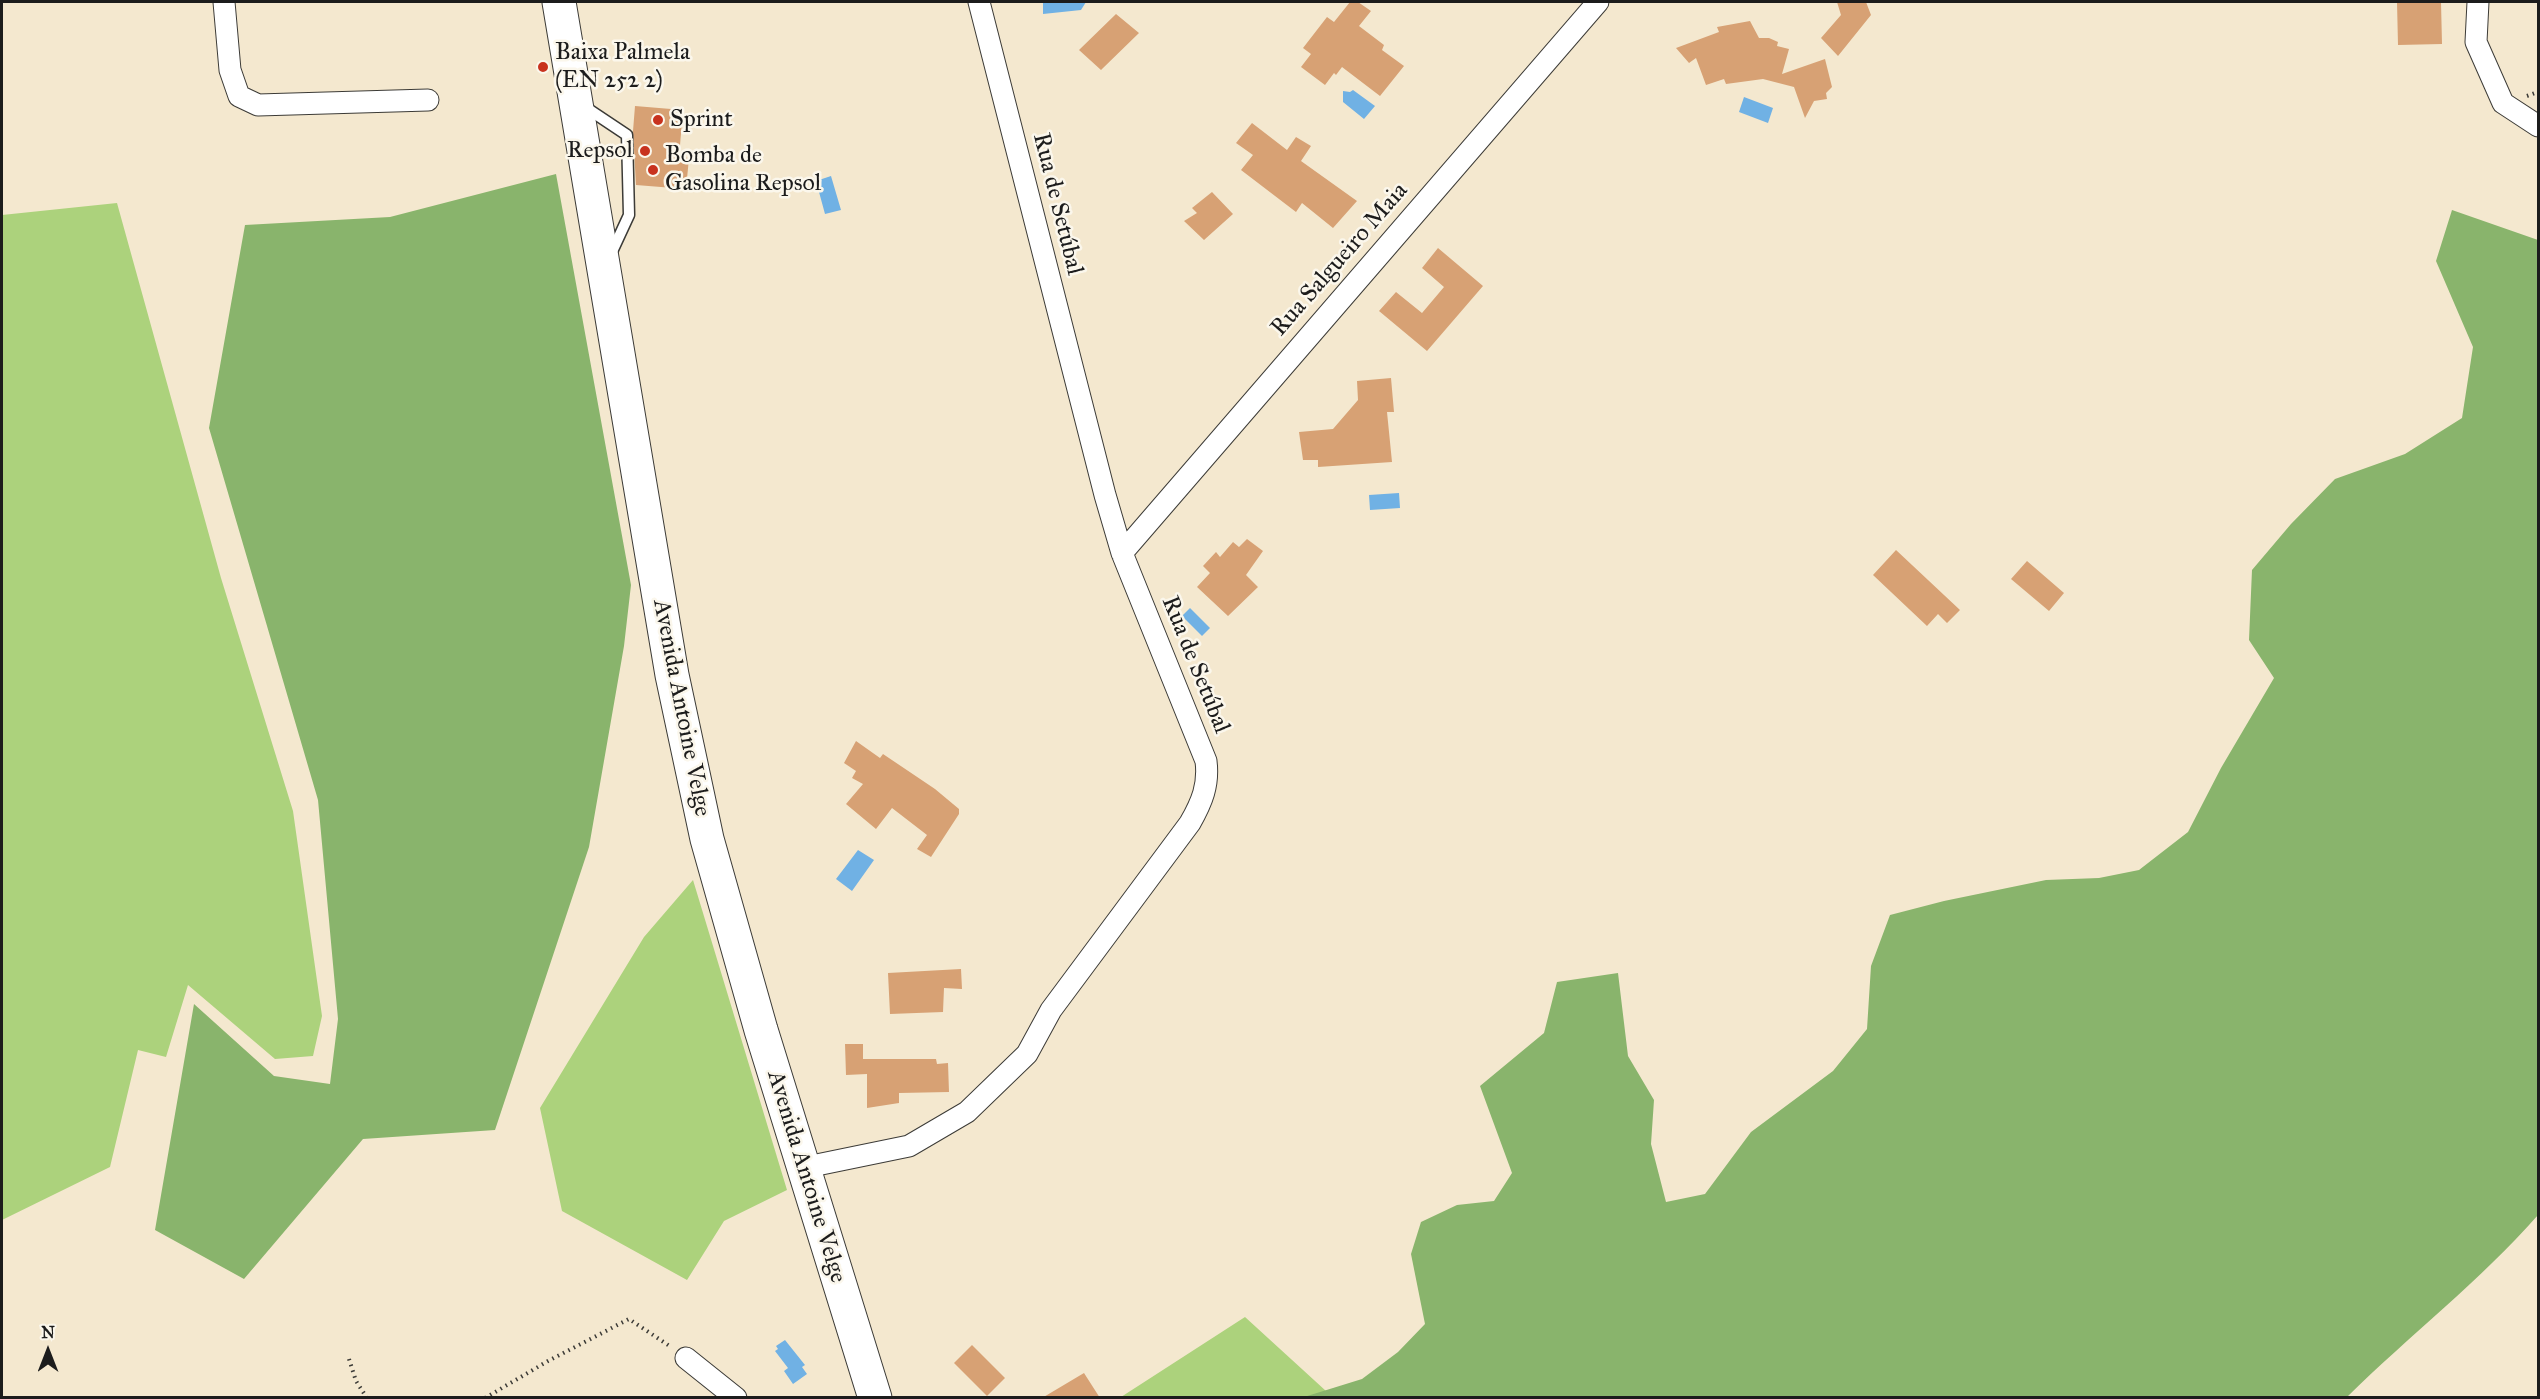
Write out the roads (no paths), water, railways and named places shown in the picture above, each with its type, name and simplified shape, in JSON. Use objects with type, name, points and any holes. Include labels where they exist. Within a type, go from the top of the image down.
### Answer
[{"type":"main road","name":"Avenida Antoine Velge","points":[[559,2],[672,675],[707,839],[802,1168],[875,1398]]},
{"type":"street","points":[[224,2],[230,70],[239,96],[258,105],[428,100]]},
{"type":"street","name":"Rua de Setúbal","points":[[802,1168],[909,1146],[967,1112],[1027,1054],[1051,1010],[1190,823],[1200,805],[1208,775],[1206,761],[1122,553],[1105,495],[979,2]]},
{"type":"street","name":"Rua Salgueiro Maia","points":[[1122,553],[1598,2]]},
{"type":"street","points":[[2478,2],[2475,42],[2504,103],[2538,126]]},
{"type":"street","points":[[686,1358],[736,1398]]},
{"type":"lane","points":[[576,101],[627,135],[629,216],[605,267]]},
{"type":"water","points":[[1043,2],[1086,2],[1081,10],[1043,14]]},
{"type":"water","points":[[1353,90],[1375,106],[1364,119],[1343,102],[1343,91]]},
{"type":"water","points":[[1744,97],[1773,108],[1768,123],[1739,112]]},
{"type":"water","points":[[831,176],[841,210],[825,214],[816,181]]},
{"type":"water","points":[[1399,493],[1400,508],[1370,510],[1369,495]]},
{"type":"water","points":[[1190,608],[1210,628],[1202,636],[1182,616]]},
{"type":"water","points":[[858,850],[874,860],[852,891],[836,879]]},
{"type":"water","points":[[785,1340],[805,1365],[802,1367],[807,1374],[793,1384],[784,1371],[788,1368],[775,1351],[778,1349],[776,1346]]},
{"type":"place","name":"Baixa Palmela (EN 252 2)","points":[[543,67]]},
{"type":"place","name":"Sprint","points":[[658,120]]},
{"type":"place","name":"Repsol","points":[[645,151]]},
{"type":"place","name":"Bomba de Gasolina Repsol","points":[[653,170]]}]
